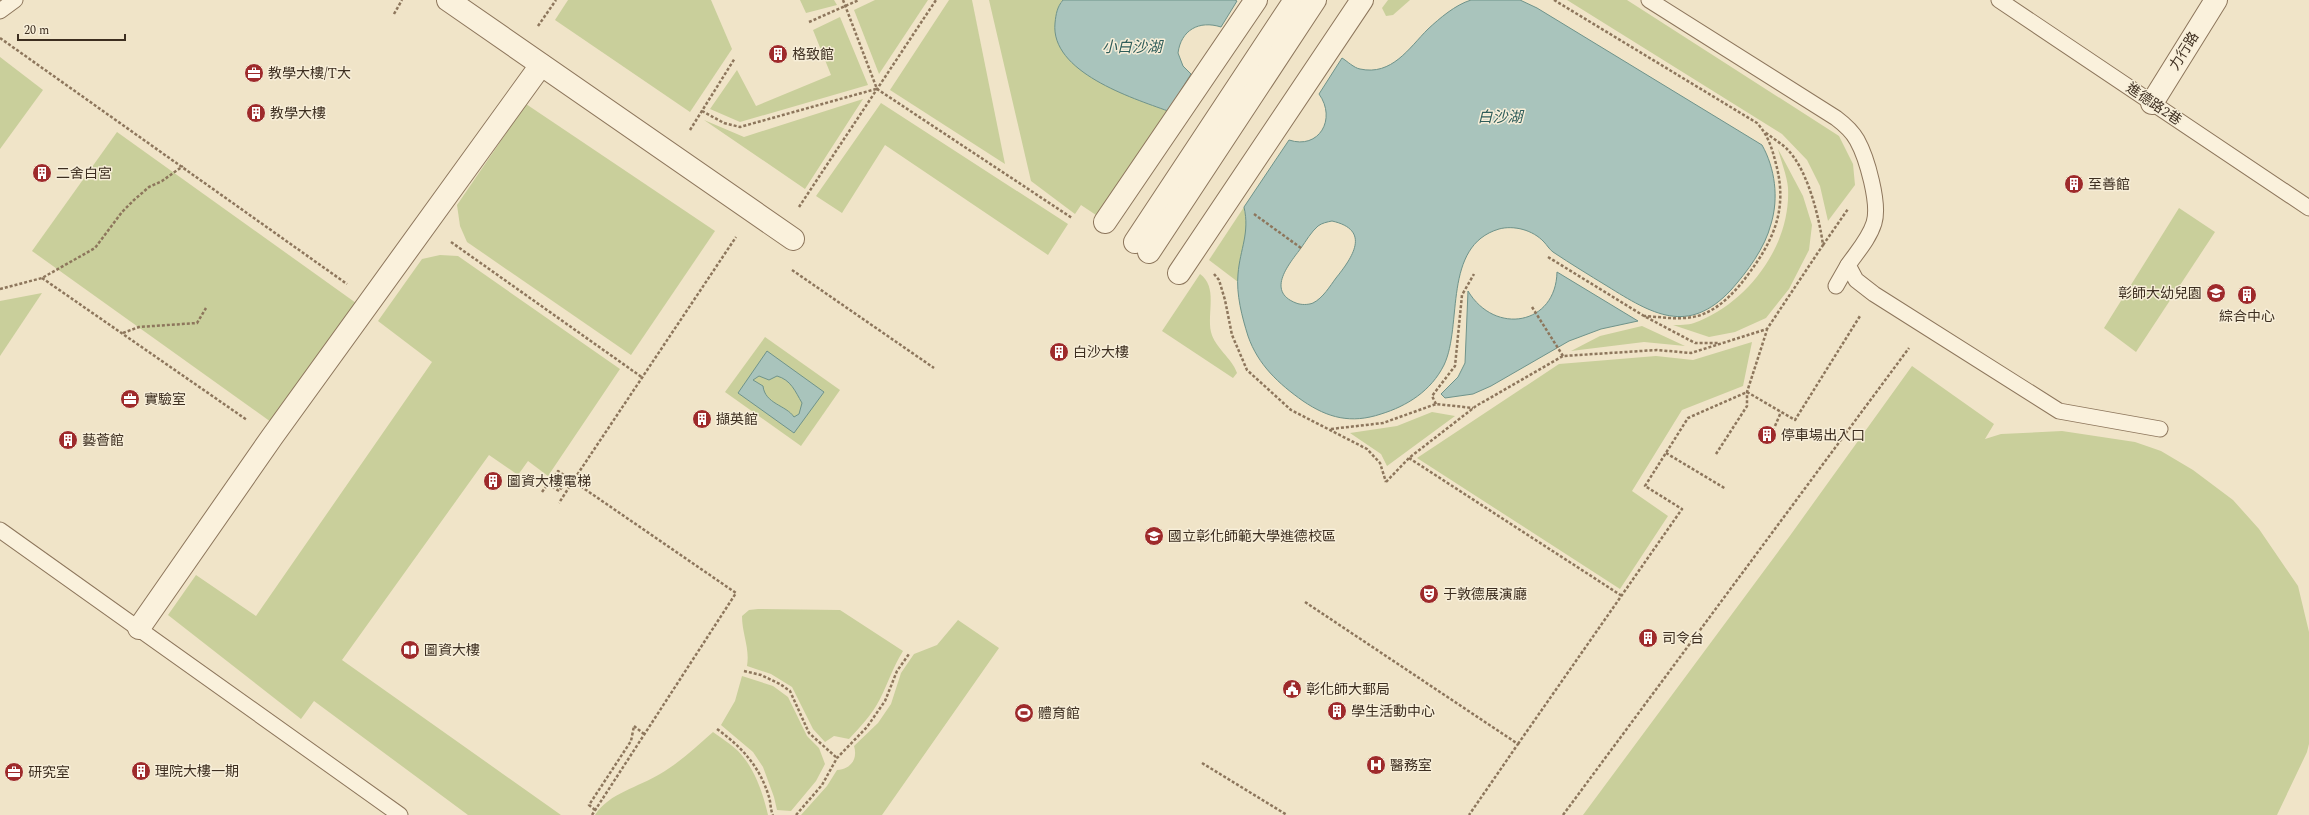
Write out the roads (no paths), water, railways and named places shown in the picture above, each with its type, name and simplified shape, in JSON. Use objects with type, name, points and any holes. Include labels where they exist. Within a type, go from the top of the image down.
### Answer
[{"type":"street","points":[[448,0],[788,235]]},
{"type":"street","points":[[1105,222],[1256,0]]},
{"type":"street","points":[[1295,0],[1142,247],[1315,0]]},
{"type":"street","points":[[1179,273],[1362,0]]},
{"type":"street","name":"力行路","points":[[2152,103],[2216,0]]},
{"type":"street","points":[[139,628],[272,437],[541,65]]},
{"type":"lane","points":[[0,11],[15,0]]},
{"type":"lane","points":[[1649,0],[1847,126],[1857,140],[1870,178],[1876,210],[1874,223],[1836,286]]},
{"type":"lane","name":"進德路2巷","points":[[1999,0],[2309,208]]},
{"type":"lane","points":[[1848,265],[1856,280],[1874,294],[2059,411],[2160,429]]},
{"type":"lane","points":[[0,530],[400,815]]},
{"type":"water","name":"小白沙湖","points":[[1063,0],[1237,1],[1221,27],[1213,25],[1199,26],[1192,29],[1183,38],[1178,53],[1183,66],[1191,74],[1168,111],[1134,99],[1096,80],[1079,69],[1065,56],[1057,40],[1055,23],[1059,5]]},
{"type":"water","name":"白沙湖","points":[[1471,0],[1520,0],[1537,8],[1762,145],[1773,173],[1775,194],[1775,204],[1768,233],[1755,259],[1731,290],[1715,304],[1700,313],[1685,316],[1670,316],[1655,312],[1623,296],[1550,250],[1540,238],[1534,234],[1517,228],[1499,229],[1481,238],[1469,252],[1462,269],[1457,288],[1453,329],[1449,348],[1444,365],[1439,374],[1425,390],[1409,402],[1391,411],[1360,419],[1340,418],[1312,407],[1286,388],[1263,365],[1252,346],[1240,305],[1238,289],[1239,265],[1246,225],[1244,207],[1289,140],[1300,142],[1309,141],[1322,130],[1326,113],[1324,104],[1319,94],[1342,58],[1360,69],[1371,70],[1391,64],[1407,52],[1428,29],[1448,12]],"holes":[[[1332,221],[1344,225],[1352,231],[1355,238],[1355,245],[1348,262],[1326,292],[1317,301],[1309,304],[1298,304],[1287,298],[1282,291],[1281,284],[1283,277],[1291,261],[1311,234],[1318,226],[1326,222]]]},
{"type":"water","points":[[1557,272],[1638,321],[1601,329],[1569,341],[1491,386],[1473,394],[1445,398],[1441,394],[1458,377],[1465,363],[1468,291],[1480,305],[1493,314],[1508,319],[1522,318],[1536,313],[1546,304],[1554,290]]},
{"type":"water","points":[[767,351],[824,392],[794,433],[738,393]],"holes":[[[759,376],[769,380],[777,376],[789,383],[795,390],[802,403],[799,414],[794,417],[772,401],[768,397],[763,386],[753,380]]]},
{"type":"place","name":"格致館","points":[[778,54]]},
{"type":"place","name":"教學大樓/T大","points":[[254,73]]},
{"type":"place","name":"教學大樓","points":[[256,113]]},
{"type":"place","name":"二舍白宮","points":[[42,173]]},
{"type":"place","name":"至善館","points":[[2074,184]]},
{"type":"place","name":"彰師大幼兒園","points":[[2216,293]]},
{"type":"place","name":"綜合中心","points":[[2247,295]]},
{"type":"place","name":"白沙大樓","points":[[1059,352]]},
{"type":"place","name":"實驗室","points":[[130,399]]},
{"type":"place","name":"擷英館","points":[[702,419]]},
{"type":"place","name":"停車場出入口","points":[[1767,435]]},
{"type":"place","name":"藝薈館","points":[[68,440]]},
{"type":"place","name":"圖資大樓電梯","points":[[493,481]]},
{"type":"place","name":"國立彰化師範大學進德校區","points":[[1154,536]]},
{"type":"place","name":"于敦德展演廳","points":[[1429,594]]},
{"type":"place","name":"司令台","points":[[1648,638]]},
{"type":"place","name":"圖資大樓","points":[[410,650]]},
{"type":"place","name":"彰化師大郵局","points":[[1292,689]]},
{"type":"place","name":"學生活動中心","points":[[1337,711]]},
{"type":"place","name":"體育館","points":[[1024,713]]},
{"type":"place","name":"醫務室","points":[[1376,765]]},
{"type":"place","name":"理院大樓一期","points":[[141,771]]},
{"type":"place","name":"研究室","points":[[14,772]]}]
